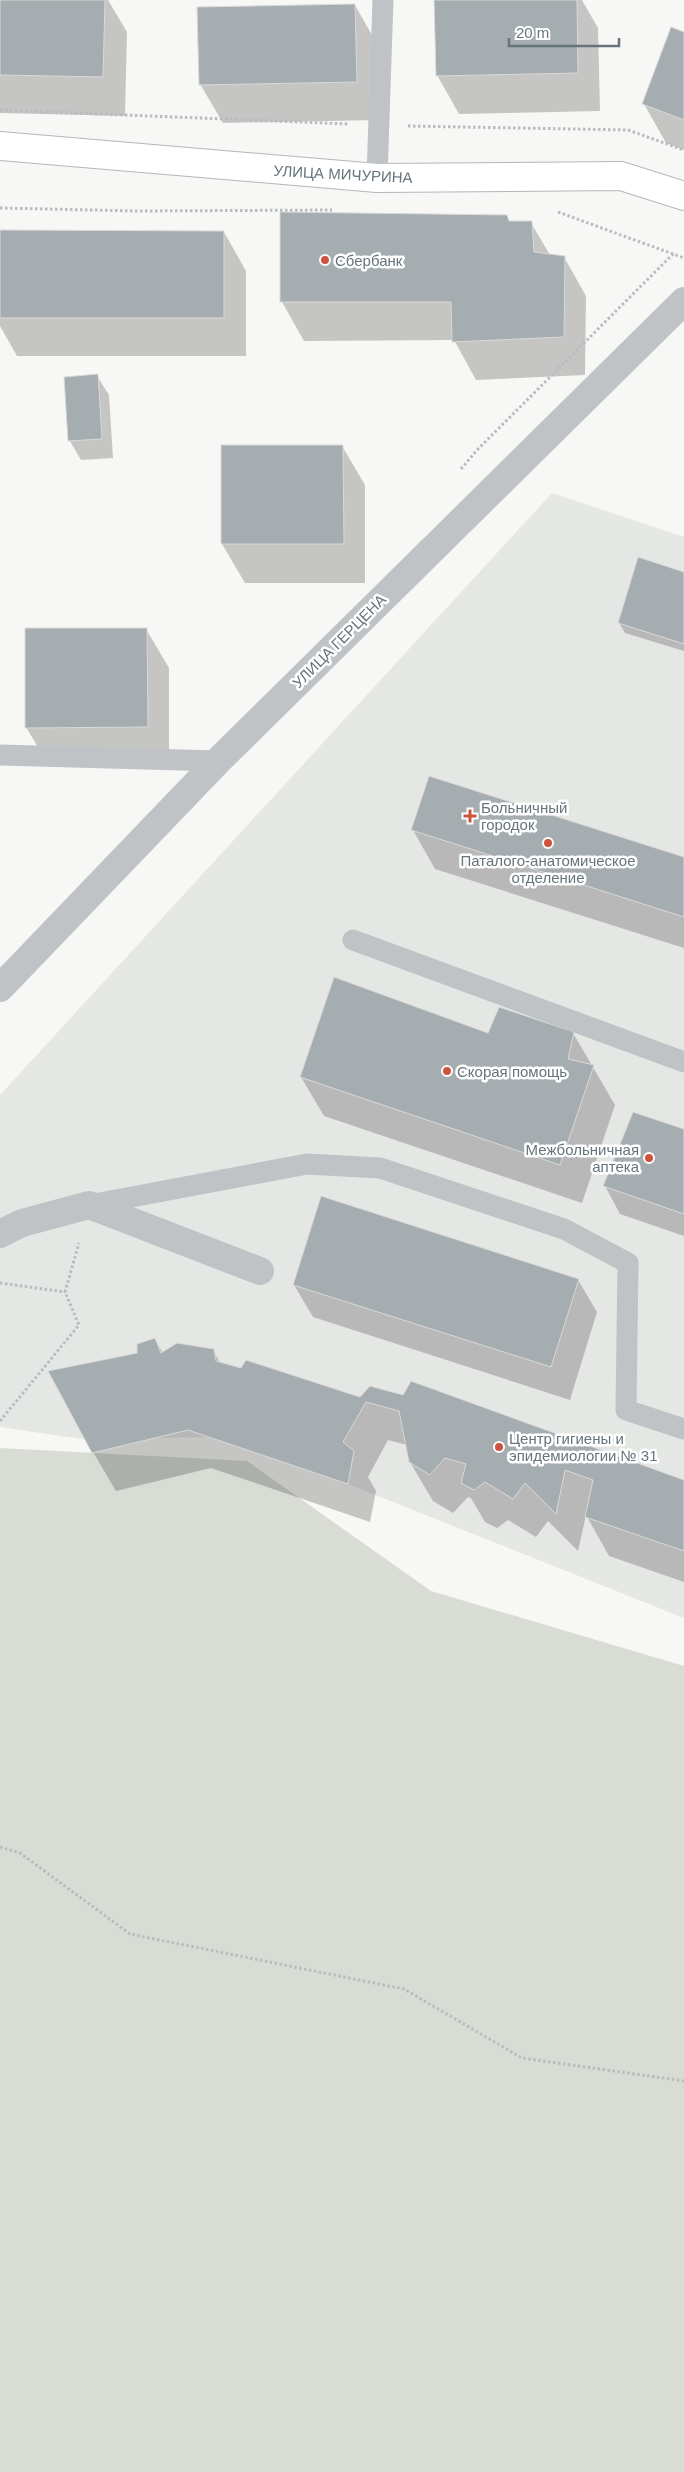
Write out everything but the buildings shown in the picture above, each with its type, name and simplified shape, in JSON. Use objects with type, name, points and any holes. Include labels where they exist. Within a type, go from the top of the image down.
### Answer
[{"type":"street","name":"УЛИЦА МИЧУРИНА","points":[[0,146],[377,178],[622,176],[684,196]]},
{"type":"street","name":"УЛИЦА ГЕРЦЕНА","points":[[0,988],[218,761],[684,301]]},
{"type":"street","points":[[0,1234],[22,1224],[89,1204],[260,1271]]},
{"type":"lane","points":[[377,178],[383,0]]},
{"type":"lane","points":[[0,754],[218,761]]},
{"type":"lane","points":[[353,940],[684,1062]]},
{"type":"lane","points":[[89,1204],[307,1164],[380,1168],[564,1230],[628,1263],[626,1410],[684,1429]]},
{"type":"path","points":[[0,110],[378,125],[628,130],[684,150]]},
{"type":"path","points":[[0,208],[138,211],[334,210]]},
{"type":"path","points":[[550,209],[684,258]]},
{"type":"path","points":[[461,469],[477,450],[674,253]]},
{"type":"path","points":[[0,1421],[79,1325],[65,1292],[89,1204]]},
{"type":"path","points":[[0,1283],[65,1292]]},
{"type":"path","points":[[0,1847],[20,1853],[130,1934],[404,1988],[522,2058],[684,2081]]},
{"type":"shaded area","name":"Больничный городок","points":[[552,493],[684,537],[684,1618],[348,1484],[215,1437],[82,1439],[0,1427],[0,1095]]},
{"type":"shaded area","points":[[0,1448],[247,1461],[431,1591],[684,1666],[684,2472],[0,2472]]},
{"type":"place","name":"Сбербанк","points":[[325,260]]},
{"type":"place","name":"Больничный городок","points":[[470,816]]},
{"type":"place","name":"Паталого-анатомическое отделение","points":[[548,843]]},
{"type":"place","name":"Скорая помощь","points":[[447,1071]]},
{"type":"place","name":"Межбольничная аптека","points":[[649,1158]]},
{"type":"place","name":"Центр гигиены и эпидемиологии № 31","points":[[499,1447]]}]
